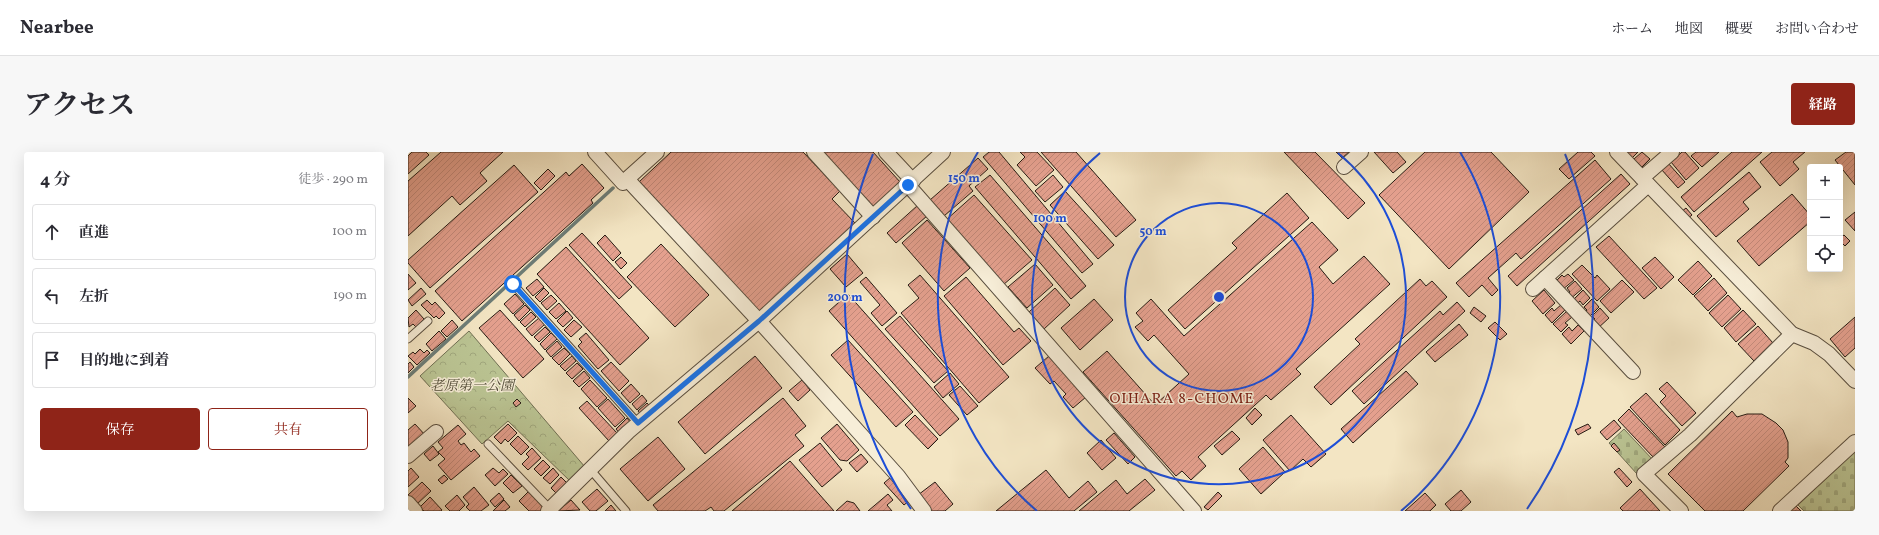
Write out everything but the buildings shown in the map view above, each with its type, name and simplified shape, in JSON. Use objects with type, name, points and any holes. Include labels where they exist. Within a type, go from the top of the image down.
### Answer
[{"type":"street","points":[[595,152],[623,183]]},
{"type":"street","points":[[657,152],[627,179],[759,321],[898,476],[924,511]]},
{"type":"street","points":[[814,152],[873,217]]},
{"type":"street","points":[[886,152],[911,183],[1194,511]]},
{"type":"street","points":[[549,510],[638,423],[759,321],[944,152]]},
{"type":"street","points":[[1344,167],[1361,152]]},
{"type":"street","points":[[1617,152],[1792,334],[1814,343],[1829,354],[1855,381]]},
{"type":"street","points":[[1533,289],[1645,181],[1672,152]]},
{"type":"street","points":[[1545,278],[1633,372]]},
{"type":"street","points":[[1681,511],[1644,474],[1690,435],[1792,334]]},
{"type":"street","points":[[408,456],[436,432]]},
{"type":"street","points":[[1780,511],[1855,442]]},
{"type":"street","points":[[408,503],[415,511]]},
{"type":"lane","points":[[513,284],[638,423]]},
{"type":"lane","points":[[408,339],[428,321]]},
{"type":"lane","points":[[488,444],[549,510]]},
{"type":"lane","points":[[590,469],[626,511]]},
{"type":"green space","name":"老原第一公園","points":[[469,331],[585,467],[570,481],[508,421],[482,444],[420,376]]},
{"type":"green space","points":[[1624,429],[1653,460],[1637,474],[1609,443]]},
{"type":"green space","points":[[1855,451],[1855,511],[1804,511],[1798,505]]},
{"type":"waterway","points":[[408,377],[613,188]]},
{"type":"district","name":"OIHARA 8-CHOME","points":[[1182,398]]},
{"type":"route","points":[[513,284],[638,423],[759,321],[908,185]]}]
